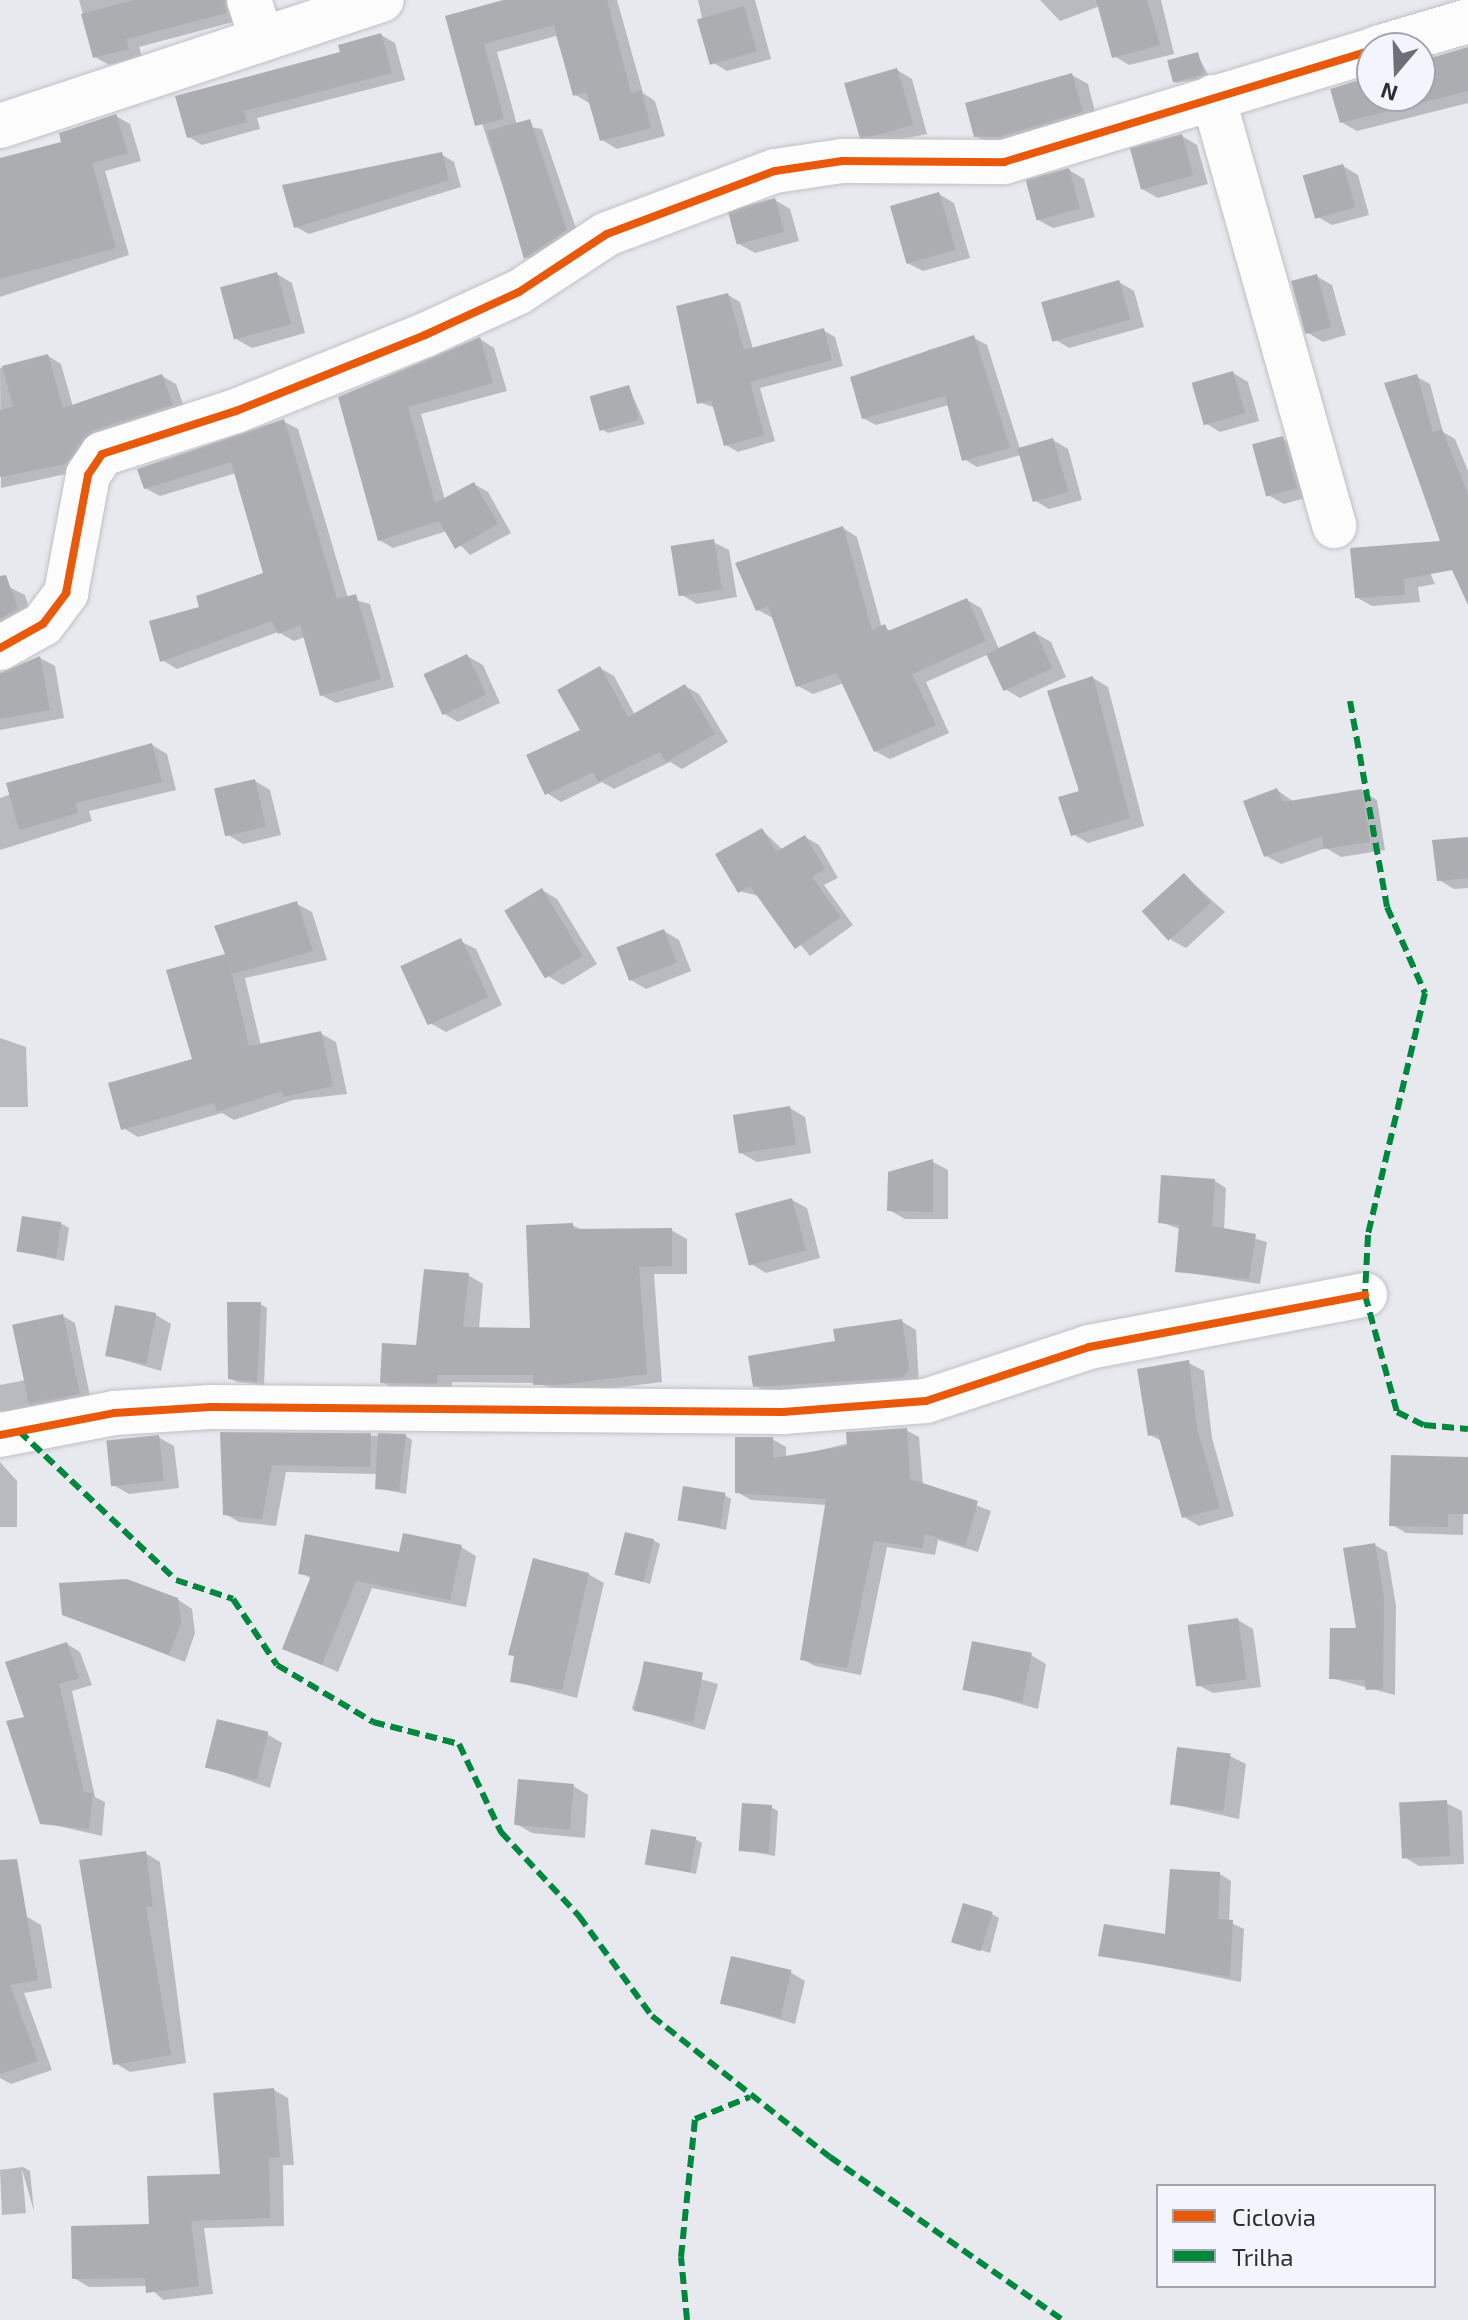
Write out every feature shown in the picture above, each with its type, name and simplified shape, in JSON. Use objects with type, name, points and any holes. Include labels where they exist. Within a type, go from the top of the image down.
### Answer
[{"type":"street","points":[[0,126],[255,19],[382,0]]},
{"type":"street","points":[[1431,32],[1468,21]]},
{"type":"street","points":[[0,648],[43,624],[66,593],[88,475],[102,454],[236,411],[425,335],[519,292],[607,234],[775,171],[842,161],[1004,162],[1356,55]]},
{"type":"street","points":[[1213,97],[1334,526]]},
{"type":"street","points":[[0,1435],[114,1413],[211,1407],[783,1412],[926,1401],[1004,1381],[1089,1347],[1365,1295]]},
{"type":"building","points":[[134,0],[225,0],[227,13],[126,39],[129,49],[93,58],[81,14]]},
{"type":"building","points":[[503,0],[607,0],[631,93],[641,90],[651,128],[600,141],[586,92],[573,96],[554,25],[484,44],[504,119],[475,126],[445,16]]},
{"type":"building","points":[[1096,0],[1147,0],[1160,45],[1112,58]]},
{"type":"building","points":[[744,6],[757,51],[710,65],[697,20]]},
{"type":"building","points":[[381,33],[392,73],[244,111],[247,122],[187,138],[175,96],[340,52],[338,45]]},
{"type":"building","points":[[1468,47],[1468,91],[1436,99],[1436,56]]},
{"type":"building","points":[[1198,52],[1204,74],[1173,82],[1167,60]]},
{"type":"building","points":[[897,68],[913,125],[860,140],[844,83]]},
{"type":"building","points":[[1072,73],[1083,112],[1000,137],[974,137],[965,103]]},
{"type":"building","points":[[1356,81],[1356,112],[1384,112],[1340,123],[1330,89]]},
{"type":"building","points":[[116,114],[128,153],[92,163],[116,248],[0,279],[0,158],[61,142],[59,133]]},
{"type":"building","points":[[530,119],[567,230],[524,259],[487,131]]},
{"type":"building","points":[[1182,134],[1193,176],[1141,190],[1130,148]]},
{"type":"building","points":[[442,152],[449,180],[294,228],[282,185]]},
{"type":"building","points":[[1343,164],[1355,207],[1315,219],[1303,176]]},
{"type":"building","points":[[1069,168],[1080,209],[1036,220],[1026,180]]},
{"type":"building","points":[[939,192],[956,250],[907,264],[890,206]]},
{"type":"building","points":[[775,198],[784,232],[737,244],[728,211]]},
{"type":"building","points":[[277,272],[291,324],[234,339],[220,287]]},
{"type":"building","points":[[1317,274],[1331,327],[1305,334],[1291,281]]},
{"type":"building","points":[[1119,280],[1130,319],[1052,342],[1041,302]]},
{"type":"building","points":[[728,293],[744,350],[824,328],[832,360],[750,382],[764,435],[724,446],[711,400],[697,404],[676,306]]},
{"type":"building","points":[[974,335],[1010,448],[962,461],[945,396],[862,419],[850,377]]},
{"type":"building","points":[[480,337],[493,383],[408,407],[435,503],[474,482],[498,524],[455,549],[439,521],[378,541],[338,397]]},
{"type":"building","points":[[48,354],[63,408],[162,374],[173,405],[93,431],[66,464],[0,477],[0,410],[13,406],[2,366]]},
{"type":"building","points":[[1233,371],[1245,413],[1204,425],[1192,383]]},
{"type":"building","points":[[1417,374],[1433,433],[1442,429],[1468,494],[1468,605],[1452,570],[1404,579],[1405,595],[1355,598],[1350,548],[1440,541],[1384,383]]},
{"type":"building","points":[[629,385],[639,420],[600,431],[590,396]]},
{"type":"building","points":[[284,419],[337,599],[356,594],[381,679],[320,696],[300,625],[278,634],[272,621],[160,662],[149,621],[199,607],[196,596],[263,573],[231,462],[144,489],[137,469]]},
{"type":"building","points":[[1283,436],[1297,488],[1266,496],[1252,444]]},
{"type":"building","points":[[1053,438],[1068,492],[1033,502],[1017,448]]},
{"type":"building","points":[[843,526],[872,630],[885,624],[888,631],[967,598],[986,641],[912,674],[936,725],[874,752],[837,673],[796,687],[768,606],[756,611],[735,563]]},
{"type":"building","points":[[714,539],[722,589],[679,596],[671,546]]},
{"type":"building","points":[[6,575],[18,609],[0,619],[0,576]]},
{"type":"building","points":[[1035,631],[1052,668],[1003,691],[986,654]]},
{"type":"building","points":[[467,654],[486,695],[443,715],[423,674]]},
{"type":"building","points":[[40,656],[50,710],[0,719],[0,673]]},
{"type":"building","points":[[600,666],[628,717],[685,684],[715,734],[666,762],[660,752],[598,782],[593,772],[545,795],[526,755],[580,730],[557,690]]},
{"type":"building","points":[[1093,676],[1130,818],[1071,836],[1058,797],[1079,791],[1047,691]]},
{"type":"building","points":[[152,743],[162,782],[75,803],[78,813],[19,830],[6,783]]},
{"type":"building","points":[[255,779],[266,827],[225,836],[214,788]]},
{"type":"building","points":[[1277,788],[1283,802],[1362,789],[1370,842],[1324,849],[1322,836],[1264,857],[1243,801]]},
{"type":"building","points":[[762,828],[776,852],[805,835],[825,869],[812,877],[841,917],[795,949],[750,886],[738,893],[715,854]]},
{"type":"building","points":[[1468,837],[1468,878],[1437,881],[1432,840]]},
{"type":"building","points":[[1184,873],[1211,903],[1168,941],[1142,911]]},
{"type":"building","points":[[542,888],[583,956],[545,978],[504,911]]},
{"type":"building","points":[[297,901],[313,951],[233,974],[229,962],[249,1046],[321,1031],[333,1086],[283,1097],[282,1091],[217,1112],[214,1103],[121,1130],[108,1083],[192,1059],[166,970],[225,954],[214,926]]},
{"type":"building","points":[[664,929],[677,963],[629,981],[616,947]]},
{"type":"building","points":[[461,938],[488,997],[428,1025],[400,966]]},
{"type":"building","points":[[790,1106],[796,1145],[739,1154],[733,1115]]},
{"type":"building","points":[[933,1159],[933,1212],[887,1211],[888,1172]]},
{"type":"building","points":[[1161,1175],[1215,1179],[1212,1226],[1256,1234],[1249,1279],[1175,1272],[1179,1225],[1158,1223]]},
{"type":"building","points":[[792,1198],[806,1250],[749,1265],[735,1213]]},
{"type":"building","points":[[22,1216],[62,1222],[56,1258],[16,1252]]},
{"type":"building","points":[[573,1223],[573,1229],[672,1228],[672,1266],[639,1267],[647,1374],[557,1385],[533,1385],[533,1375],[437,1375],[437,1384],[380,1383],[382,1343],[416,1345],[424,1269],[469,1273],[463,1327],[530,1328],[526,1225]]},
{"type":"building","points":[[227,1302],[261,1302],[257,1382],[228,1379]]},
{"type":"building","points":[[115,1305],[156,1313],[146,1364],[105,1356]]},
{"type":"building","points":[[63,1314],[80,1394],[29,1405],[12,1325]]},
{"type":"building","points":[[902,1319],[909,1368],[903,1378],[753,1387],[748,1356],[835,1341],[833,1329]]},
{"type":"building","points":[[1189,1360],[1197,1428],[1220,1508],[1182,1518],[1158,1434],[1148,1436],[1137,1369]]},
{"type":"building","points":[[907,1428],[910,1479],[978,1501],[965,1546],[925,1534],[922,1548],[874,1541],[847,1668],[800,1660],[826,1499],[735,1493],[735,1437],[773,1437],[773,1458],[847,1446],[846,1432]]},
{"type":"building","points":[[220,1432],[371,1433],[370,1467],[272,1465],[262,1519],[223,1515]]},
{"type":"building","points":[[378,1433],[406,1434],[399,1491],[375,1489]]},
{"type":"building","points":[[159,1435],[164,1481],[111,1486],[106,1441]]},
{"type":"building","points":[[1391,1455],[1468,1457],[1468,1514],[1448,1514],[1448,1527],[1389,1526]]},
{"type":"building","points":[[683,1486],[725,1493],[720,1527],[678,1521]]},
{"type":"building","points":[[625,1532],[654,1539],[643,1582],[614,1575]]},
{"type":"building","points":[[403,1533],[462,1545],[450,1600],[356,1581],[322,1665],[282,1649],[311,1576],[298,1574],[305,1534],[399,1552]]},
{"type":"building","points":[[1375,1543],[1384,1598],[1383,1689],[1366,1690],[1364,1680],[1329,1679],[1330,1628],[1356,1628],[1343,1548]]},
{"type":"building","points":[[533,1558],[589,1573],[562,1690],[510,1682],[514,1656],[508,1655]]},
{"type":"building","points":[[127,1579],[178,1598],[181,1623],[169,1655],[62,1615],[59,1583]]},
{"type":"building","points":[[1238,1618],[1247,1679],[1196,1686],[1187,1625]]},
{"type":"building","points":[[972,1641],[1032,1653],[1022,1702],[962,1690]]},
{"type":"building","points":[[67,1642],[79,1678],[59,1684],[84,1792],[93,1793],[89,1829],[40,1824],[6,1721],[24,1717],[5,1662]]},
{"type":"building","points":[[644,1661],[703,1672],[693,1723],[634,1711]]},
{"type":"building","points":[[217,1719],[268,1732],[256,1780],[205,1768]]},
{"type":"building","points":[[1177,1747],[1231,1754],[1224,1811],[1170,1805]]},
{"type":"building","points":[[518,1779],[574,1784],[570,1830],[514,1825]]},
{"type":"building","points":[[1447,1800],[1450,1856],[1402,1858],[1399,1803]]},
{"type":"building","points":[[742,1803],[772,1805],[769,1853],[739,1851]]},
{"type":"building","points":[[651,1829],[696,1837],[690,1872],[645,1864]]},
{"type":"building","points":[[146,1851],[153,1906],[146,1907],[171,2055],[113,2065],[79,1860]]},
{"type":"building","points":[[17,1859],[38,1980],[10,1985],[38,2061],[0,2074],[0,1860]]},
{"type":"building","points":[[1170,1869],[1220,1872],[1218,1919],[1233,1920],[1230,1977],[1098,1956],[1104,1924],[1165,1934]]},
{"type":"building","points":[[963,1903],[993,1912],[981,1951],[951,1942]]},
{"type":"building","points":[[731,1956],[791,1970],[780,2018],[720,2004]]},
{"type":"building","points":[[274,2088],[280,2157],[269,2158],[270,2218],[191,2221],[199,2286],[146,2293],[145,2278],[72,2279],[71,2226],[149,2224],[147,2176],[220,2174],[213,2093]]},
{"type":"marked path","points":[[1350,701],[1387,907],[1425,993],[1368,1235],[1365,1295],[1397,1412],[1424,1425],[1468,1429]]},
{"type":"marked path","points":[[19,1431],[176,1580],[233,1599],[277,1665],[373,1722],[459,1744],[501,1832],[579,1916],[652,2016],[830,2157],[1063,2320]]},
{"type":"marked path","points":[[687,2320],[681,2257],[695,2119],[750,2097]]},
{"type":"cycle path","points":[[0,648],[43,624],[66,593],[88,475],[102,454],[236,411],[425,335],[519,292],[607,234],[775,171],[842,161],[1004,162],[1356,55]]},
{"type":"cycle path","points":[[0,1435],[114,1413],[211,1407],[783,1412],[926,1401],[1089,1347],[1365,1295]]}]
